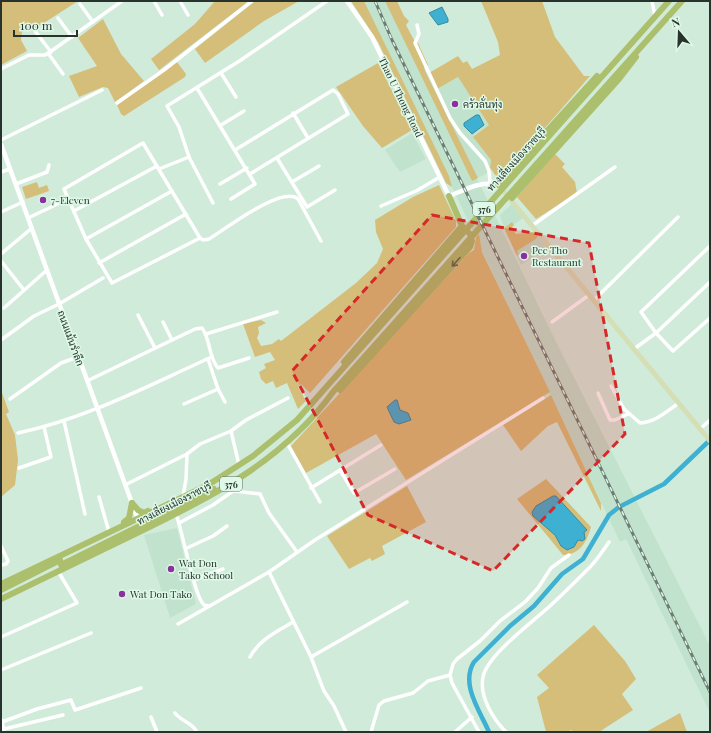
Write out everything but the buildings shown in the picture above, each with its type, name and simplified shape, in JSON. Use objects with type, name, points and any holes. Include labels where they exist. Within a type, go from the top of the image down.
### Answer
[{"type":"main road","name":"ทางเลี่ยงเมืองราชบุรี","points":[[1,590],[202,491],[258,459],[313,403],[670,1]]},
{"type":"main road","name":"ทางเลี่ยงเมืองราชบุรี","points":[[1,595],[204,495],[258,459],[290,435],[333,392],[682,1]]},
{"type":"main road","points":[[512,198],[619,79],[661,24]]},
{"type":"main road","points":[[635,39],[604,68],[498,184],[512,198],[589,295],[710,441]]},
{"type":"main road","points":[[317,413],[369,359],[470,247],[472,241],[470,234],[462,226],[449,196]]},
{"type":"main road","points":[[313,403],[355,347],[462,226]]},
{"type":"main road","name":"ทางเลี่ยงเมืองราชบุรี","points":[[1,599],[176,514],[240,479],[266,461],[287,443],[317,413],[333,392]]},
{"type":"main road","name":"ทางเลี่ยงเมืองราชบุรี","points":[[1,584],[137,518],[183,498],[240,466],[297,420]]},
{"type":"main road","points":[[132,503],[138,510],[144,513],[159,509]]},
{"type":"main road","points":[[118,527],[129,518],[132,503]]},
{"type":"street","points":[[112,1],[115,6]]},
{"type":"street","points":[[1,70],[29,55],[49,53],[122,1]]},
{"type":"street","points":[[154,1],[162,16]]},
{"type":"street","points":[[117,103],[164,70],[252,1]]},
{"type":"street","points":[[213,203],[189,157],[179,127],[167,106],[221,73],[327,1]]},
{"type":"street","name":"Thao U Thong Road","points":[[347,1],[372,37],[449,196]]},
{"type":"street","points":[[652,1],[655,17]]},
{"type":"street","points":[[182,2],[188,15]]},
{"type":"street","points":[[80,4],[93,22]]},
{"type":"street","points":[[58,18],[72,37]]},
{"type":"street","points":[[417,25],[419,34],[415,42],[431,80],[450,118],[460,133],[486,161],[490,182]]},
{"type":"street","points":[[36,31],[63,74]]},
{"type":"street","points":[[221,73],[236,97]]},
{"type":"street","points":[[197,88],[247,168],[255,184],[231,199]]},
{"type":"street","points":[[1,140],[102,90]]},
{"type":"street","points":[[235,150],[334,90],[345,106],[348,114],[250,174]]},
{"type":"street","points":[[221,125],[244,111]]},
{"type":"street","points":[[293,114],[308,138]]},
{"type":"street","points":[[200,238],[112,283],[86,239],[64,189],[143,143],[200,238],[203,240],[209,239],[228,228],[244,215],[260,207],[293,196],[298,199],[321,241]]},
{"type":"street","name":"ถนนแม้นรำลึก","points":[[1,144],[142,531]]},
{"type":"street","points":[[74,210],[158,167],[189,157]]},
{"type":"street","points":[[277,158],[307,207],[335,190]]},
{"type":"street","points":[[16,184],[47,172],[48,165]]},
{"type":"street","points":[[292,182],[319,166]]},
{"type":"street","points":[[533,226],[616,166]]},
{"type":"street","points":[[220,184],[247,168]]},
{"type":"street","points":[[1,172],[10,169]]},
{"type":"street","points":[[381,206],[416,191],[440,177]]},
{"type":"street","points":[[449,196],[480,184],[490,182],[498,184]]},
{"type":"street","points":[[86,239],[172,191]]},
{"type":"street","points":[[28,218],[68,198]]},
{"type":"street","points":[[1,212],[23,202]]},
{"type":"street","points":[[99,263],[186,214]]},
{"type":"street","points":[[594,300],[678,217]]},
{"type":"street","points":[[1,254],[32,228]]},
{"type":"street","points":[[709,248],[641,312],[656,333],[673,352],[710,318]]},
{"type":"street","points":[[1,261],[24,290]]},
{"type":"street","points":[[4,308],[46,270]]},
{"type":"street","points":[[1,340],[34,316],[59,304],[103,278]]},
{"type":"street","points":[[634,349],[656,333],[710,282]]},
{"type":"street","points":[[552,322],[589,295]]},
{"type":"street","points":[[206,334],[277,312]]},
{"type":"street","points":[[138,315],[155,348]]},
{"type":"street","points":[[163,322],[172,340]]},
{"type":"street","points":[[87,381],[195,329],[202,328],[206,334],[210,358],[218,389],[225,402]]},
{"type":"street","points":[[10,399],[61,363],[78,357]]},
{"type":"street","points":[[210,358],[218,368],[249,358]]},
{"type":"street","points":[[18,433],[64,421],[210,358]]},
{"type":"street","points":[[611,386],[628,414],[640,423],[649,422],[679,403]]},
{"type":"street","points":[[184,404],[218,389]]},
{"type":"street","points":[[598,393],[610,420],[614,420],[628,414]]},
{"type":"street","points":[[125,485],[187,454],[200,444],[231,431],[246,420],[288,398]]},
{"type":"street","points":[[178,624],[269,572],[298,552],[544,398]]},
{"type":"street","points":[[701,430],[710,420]]},
{"type":"street","points":[[64,421],[85,514]]},
{"type":"street","points":[[19,468],[50,457],[44,427]]},
{"type":"street","points":[[231,431],[240,466]]},
{"type":"street","points":[[287,443],[320,502]]},
{"type":"street","points":[[311,488],[381,445]]},
{"type":"street","points":[[183,498],[186,479],[187,454]]},
{"type":"street","points":[[340,470],[354,493],[395,469]]},
{"type":"street","points":[[179,523],[213,505],[233,491],[260,494],[269,513],[298,552]]},
{"type":"street","points":[[99,497],[109,532]]},
{"type":"street","points":[[176,514],[187,548],[194,580],[201,602],[208,606]]},
{"type":"street","points":[[187,548],[213,536],[227,526]]},
{"type":"street","points":[[506,732],[498,724],[490,712],[484,693],[483,677],[485,670],[499,652],[588,570],[609,542]]},
{"type":"street","points":[[1,546],[8,561],[6,564],[1,566]]},
{"type":"street","points":[[479,732],[452,683],[450,675],[453,664],[457,658],[480,641],[500,621],[525,602],[538,588],[551,568],[569,555]]},
{"type":"street","points":[[194,580],[223,568]]},
{"type":"street","points":[[1,637],[77,603],[58,571]]},
{"type":"street","points":[[269,572],[310,657],[324,691],[334,706],[346,732]]},
{"type":"street","points":[[310,657],[407,602]]},
{"type":"street","points":[[250,657],[256,646],[262,641],[293,622]]},
{"type":"street","points":[[1,670],[91,633]]},
{"type":"street","points":[[371,732],[379,705],[384,701],[413,693],[428,681],[450,675]]},
{"type":"street","points":[[63,715],[4,731],[1,721],[71,700],[75,710],[141,688]]},
{"type":"street","points":[[175,713],[182,721],[194,725],[197,732]]},
{"type":"street","points":[[152,716],[157,732]]},
{"type":"street","points":[[455,732],[472,717]]},
{"type":"highlighted area","points":[[432,215],[589,243],[625,434],[493,571],[368,515],[292,371]]},
{"type":"shaded area","points":[[1,1],[78,1],[33,30],[28,28],[22,32],[21,40],[27,51],[1,65]]},
{"type":"shaded area","points":[[215,1],[249,1],[159,70],[151,59],[195,24]]},
{"type":"shaded area","points":[[255,1],[299,1],[264,21],[205,63],[195,49]]},
{"type":"shaded area","points":[[351,1],[364,1],[449,176],[452,187],[446,183],[378,42]]},
{"type":"shaded area","points":[[364,1],[392,1],[435,90],[458,77],[490,125],[473,137],[491,160],[490,166],[492,170],[478,178],[458,139],[553,336],[710,646],[710,713],[626,539],[620,542]]},
{"type":"shaded area","points":[[385,1],[397,1],[404,16],[409,21],[406,25],[416,44],[418,43],[428,65],[424,67],[425,71],[478,178],[472,181]]},
{"type":"shaded area","points":[[481,1],[542,1],[555,37],[584,76],[590,76],[501,177],[495,175],[490,167],[491,160],[473,137],[489,125],[458,77],[437,89],[429,73],[458,56],[463,63],[467,61],[472,69],[500,55],[498,42]]},
{"type":"shaded area","points":[[103,19],[121,54],[144,81],[115,102],[108,88],[103,87],[79,97],[69,76],[97,66],[78,38]]},
{"type":"shaded area","points":[[177,62],[186,74],[185,77],[124,116],[121,114],[117,105]]},
{"type":"shaded area","points":[[378,63],[412,130],[382,148],[363,126],[336,87]]},
{"type":"shaded area","points":[[412,133],[426,159],[400,172],[385,150]]},
{"type":"shaded area","points":[[555,154],[565,164],[562,167],[575,182],[577,193],[536,219],[517,197]]},
{"type":"shaded area","points":[[37,182],[39,188],[47,185],[49,191],[26,199],[22,187]]},
{"type":"shaded area","points":[[439,185],[456,221],[456,227],[310,393],[301,384],[298,387],[306,401],[298,409],[287,383],[276,388],[273,381],[266,384],[261,379],[259,372],[266,368],[264,364],[275,360],[270,352],[255,357],[243,324],[261,320],[266,323],[258,327],[259,333],[257,338],[261,346],[272,344],[279,339],[281,341],[356,283],[377,263],[383,249],[376,232],[375,220],[413,197]]},
{"type":"shaded area","points":[[512,204],[523,218],[508,229],[506,227],[504,228],[500,215]]},
{"type":"shaded area","points":[[512,222],[514,225],[511,228],[516,234],[533,232],[538,236],[536,239],[517,251],[517,256],[504,228]]},
{"type":"shaded area","points":[[479,234],[482,252],[550,392],[406,480],[376,434],[306,473],[291,446],[469,253],[474,250],[476,237]]},
{"type":"shaded area","points":[[538,236],[548,248],[521,265],[516,252],[536,239]]},
{"type":"shaded area","points":[[1,390],[9,412],[6,414],[15,435],[18,460],[15,485],[1,497]]},
{"type":"shaded area","points":[[551,395],[601,503],[601,511],[557,422],[548,426],[521,451],[503,425]]},
{"type":"shaded area","points":[[546,479],[591,527],[585,542],[574,553],[563,555],[517,499]]},
{"type":"shaded area","points":[[407,486],[426,522],[382,546],[385,554],[372,561],[370,558],[349,569],[327,536]]},
{"type":"shaded area","name":"Wat Don Tako School","points":[[177,528],[196,604],[170,618],[144,535]]},
{"type":"shaded area","points":[[594,625],[625,661],[636,679],[622,694],[633,710],[599,732],[574,732],[571,730],[568,732],[546,732],[537,697],[549,688],[537,675]]},
{"type":"shaded area","points":[[680,713],[687,732],[646,732]]},
{"type":"water","points":[[442,7],[448,22],[438,25],[429,13]]},
{"type":"water","points":[[476,115],[479,115],[484,125],[472,134],[464,126],[464,123]]},
{"type":"water","points":[[397,400],[400,410],[408,413],[411,420],[399,424],[394,422],[387,407]]},
{"type":"water","points":[[553,496],[556,496],[587,530],[584,532],[585,539],[582,541],[578,540],[574,547],[567,550],[561,546],[555,535],[533,516],[532,512],[536,506]]},
{"type":"waterway","points":[[489,732],[470,688],[470,670],[474,662],[510,626],[534,606],[562,574],[583,559],[609,515],[619,507],[664,484],[710,440]]},
{"type":"railway","points":[[375,1],[392,40],[710,692]]},
{"type":"place","name":"ครัวลั่นทุ่ง","points":[[455,104]]},
{"type":"place","name":"7-Eleven","points":[[43,200]]},
{"type":"place","name":"Pee Tho Restaurant","points":[[524,256]]},
{"type":"place","name":"Wat Don Tako School","points":[[171,569]]},
{"type":"place","name":"Wat Don Tako","points":[[122,594]]}]
